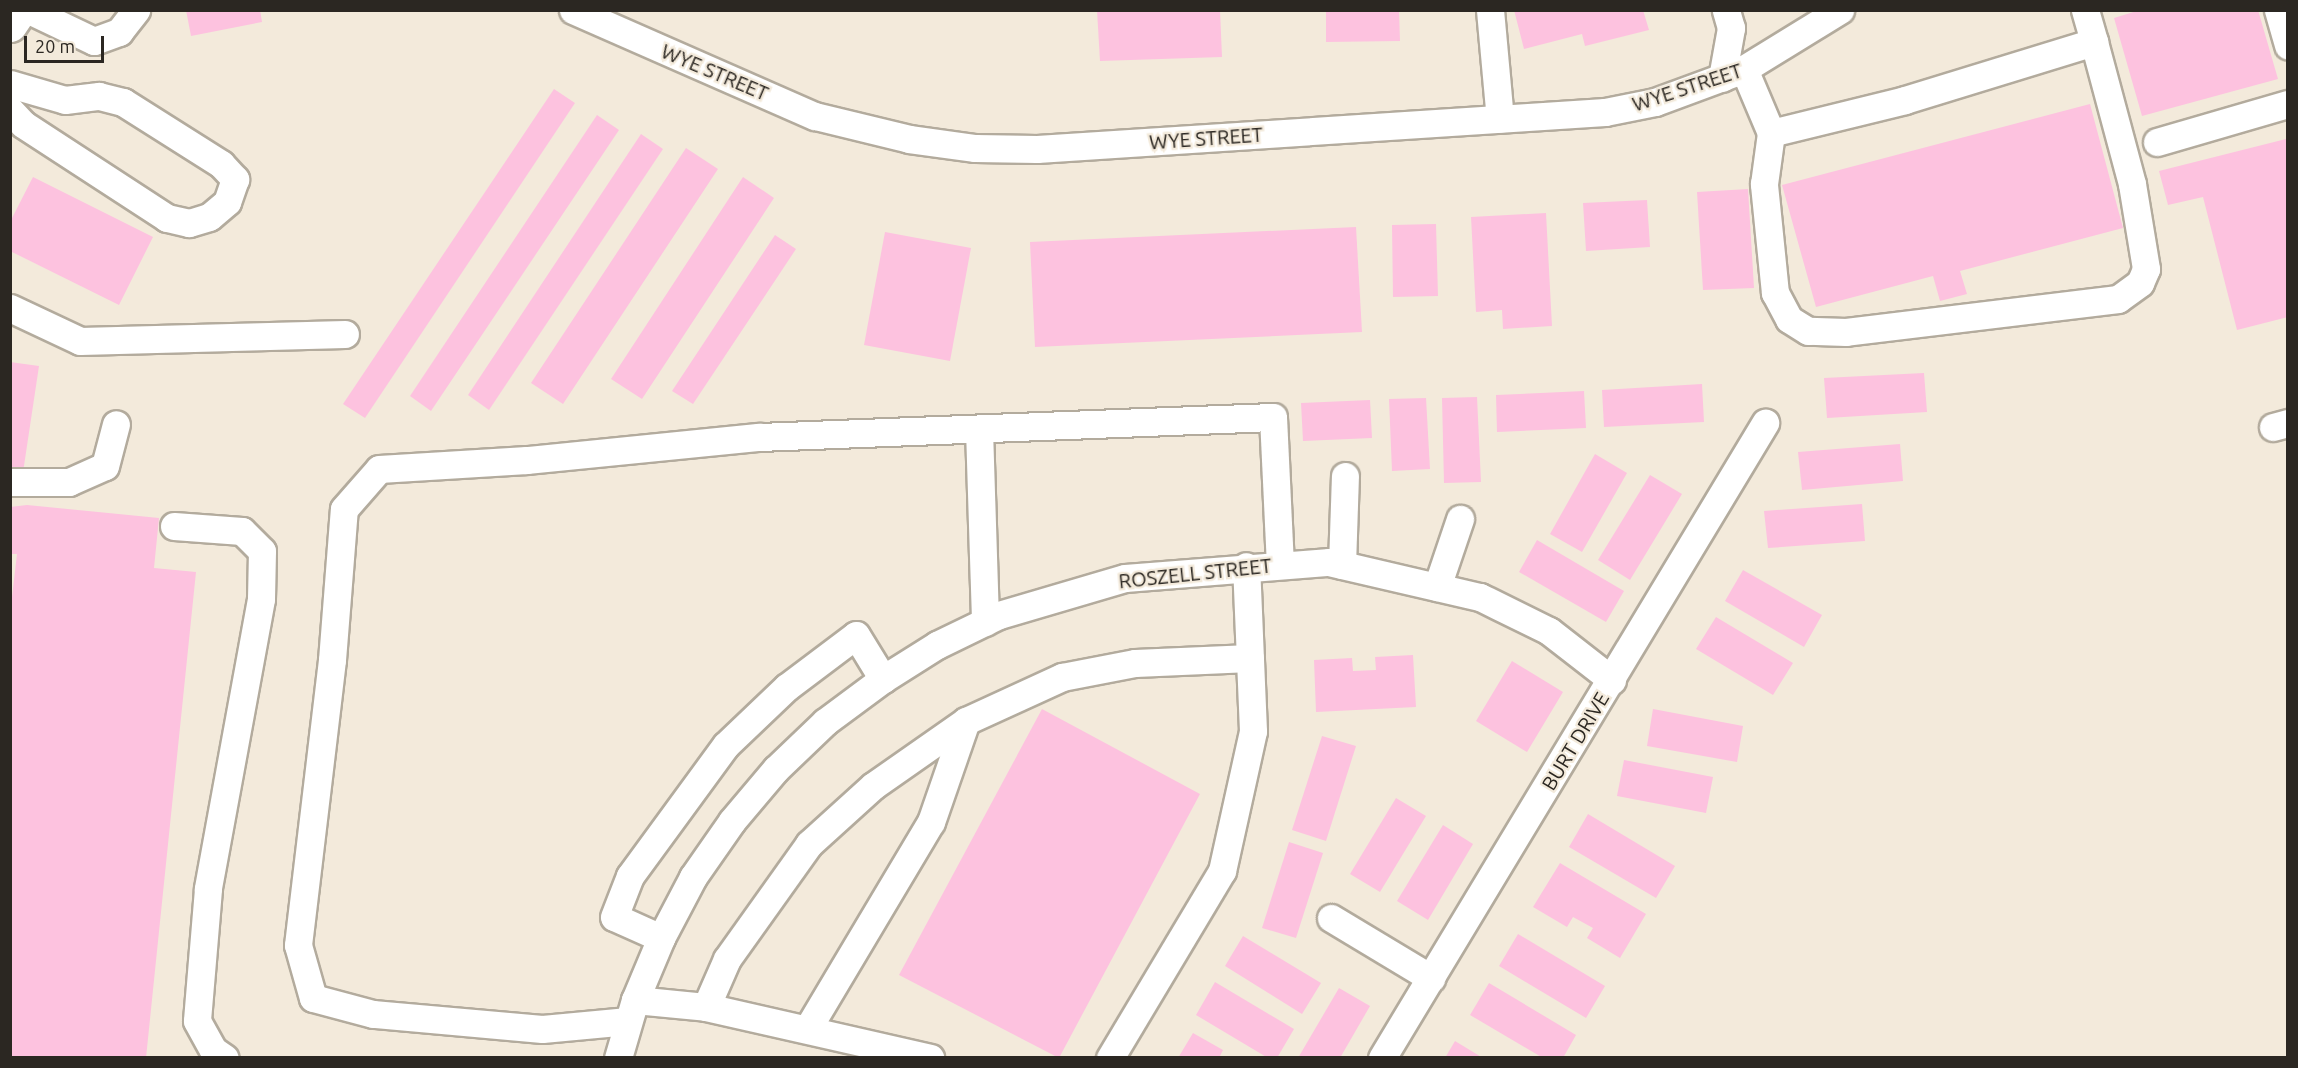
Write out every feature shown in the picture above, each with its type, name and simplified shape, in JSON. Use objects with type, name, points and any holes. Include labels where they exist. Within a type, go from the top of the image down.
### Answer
[{"type":"main road","points":[[10,25],[20,10]]},
{"type":"street","points":[[29,10],[93,41],[119,32],[136,10]]},
{"type":"street","name":"WYE STREET","points":[[573,10],[815,116],[909,139],[975,148],[1037,149],[1605,112],[1655,102],[1733,74],[1840,10]]},
{"type":"street","points":[[1490,10],[1500,119]]},
{"type":"street","points":[[1726,10],[1731,28],[1733,74],[1771,134],[1764,183],[1775,293],[1789,319],[1808,331],[1846,332],[2118,299],[2140,283],[2146,269],[2132,184],[2085,10]]},
{"type":"street","points":[[1771,134],[1905,100],[2094,42]]},
{"type":"street","points":[[10,84],[65,100],[99,96],[123,102],[221,165],[235,179],[227,202],[209,217],[189,223],[167,218],[33,131],[10,110]]},
{"type":"street","points":[[2157,142],[2288,104]]},
{"type":"street","points":[[10,308],[80,341],[345,333]]},
{"type":"street","points":[[930,1058],[808,1028],[706,1007],[632,1011],[542,1029],[373,1014],[313,998],[298,945],[332,660],[344,509],[379,470],[527,460],[759,437],[1273,417],[1280,565]]},
{"type":"street","name":"BURT DRIVE","points":[[1382,1058],[1765,423]]},
{"type":"street","points":[[10,482],[69,482],[105,466],[116,424]]},
{"type":"street","points":[[979,429],[985,622]]},
{"type":"street","points":[[1342,565],[1345,476]]},
{"type":"street","points":[[1437,587],[1460,519]]},
{"type":"street","points":[[174,526],[242,531],[262,550],[261,599],[208,889],[197,1021],[213,1050],[225,1058]]},
{"type":"street","name":"ROSZELL STREET","points":[[618,1058],[632,1011],[661,938],[693,877],[732,821],[776,769],[825,722],[883,679],[937,645],[985,622],[1062,594],[1125,578],[1246,566],[1342,565],[1480,597],[1549,631],[1612,680]]},
{"type":"street","points":[[1110,1058],[1222,871],[1253,731],[1246,566]]},
{"type":"street","points":[[661,938],[614,917],[630,876],[726,745],[787,687],[856,634],[883,679]]},
{"type":"street","points":[[706,1007],[727,959],[809,844],[873,786],[966,722],[1062,677],[1135,663],[1250,658]]},
{"type":"street","points":[[808,1028],[931,822],[966,722]]},
{"type":"street","points":[[1331,918],[1431,978]]},
{"type":"building","points":[[186,10],[260,10],[262,22],[191,36]]},
{"type":"building","points":[[1097,10],[1220,10],[1222,57],[1100,61]]},
{"type":"building","points":[[1326,10],[1399,10],[1400,41],[1326,42]]},
{"type":"building","points":[[1514,10],[1643,10],[1649,30],[1585,46],[1582,34],[1524,49]]},
{"type":"building","points":[[2140,10],[2258,10],[2278,79],[2142,116],[2114,18]]},
{"type":"building","points":[[554,89],[575,103],[365,418],[343,404]]},
{"type":"building","points":[[2090,104],[2123,228],[1960,271],[1967,294],[1940,301],[1933,276],[1816,307],[1782,185]]},
{"type":"building","points":[[597,115],[619,130],[431,411],[410,396]]},
{"type":"building","points":[[641,134],[663,149],[489,410],[468,395]]},
{"type":"building","points":[[2286,139],[2288,317],[2237,330],[2203,197],[2168,205],[2159,171]]},
{"type":"building","points":[[686,148],[718,169],[563,404],[531,383]]},
{"type":"building","points":[[33,177],[153,237],[119,305],[10,251],[10,222]]},
{"type":"building","points":[[743,177],[774,198],[642,399],[611,379]]},
{"type":"building","points":[[1748,189],[1754,288],[1703,290],[1697,192]]},
{"type":"building","points":[[1647,200],[1650,247],[1586,251],[1583,203]]},
{"type":"building","points":[[1546,213],[1552,326],[1503,329],[1502,310],[1476,312],[1471,217]]},
{"type":"building","points":[[1436,224],[1438,296],[1393,297],[1392,225]]},
{"type":"building","points":[[1356,227],[1362,332],[1035,347],[1030,242]]},
{"type":"building","points":[[885,232],[971,248],[950,361],[864,345]]},
{"type":"building","points":[[775,235],[796,249],[693,404],[672,391]]},
{"type":"building","points":[[10,362],[39,366],[22,479],[10,477]]},
{"type":"building","points":[[1924,373],[1927,412],[1827,418],[1824,378]]},
{"type":"building","points":[[1702,384],[1704,422],[1604,427],[1602,390]]},
{"type":"building","points":[[1584,391],[1586,428],[1497,432],[1496,395]]},
{"type":"building","points":[[1477,397],[1481,482],[1444,483],[1442,398]]},
{"type":"building","points":[[1426,398],[1430,469],[1392,471],[1389,399]]},
{"type":"building","points":[[1370,400],[1372,438],[1303,441],[1301,403]]},
{"type":"building","points":[[1900,444],[1903,481],[1802,490],[1798,452]]},
{"type":"building","points":[[1595,454],[1627,473],[1582,552],[1550,534]]},
{"type":"building","points":[[1650,475],[1682,494],[1630,580],[1598,560]]},
{"type":"building","points":[[1862,504],[1865,541],[1768,548],[1764,511]]},
{"type":"building","points":[[27,505],[159,518],[154,568],[196,572],[146,1058],[10,1058],[10,614],[17,554],[10,554],[10,507]]},
{"type":"building","points":[[1537,540],[1624,591],[1606,622],[1519,572]]},
{"type":"building","points":[[1743,570],[1822,615],[1804,647],[1725,601]]},
{"type":"building","points":[[1716,617],[1793,663],[1773,695],[1696,649]]},
{"type":"building","points":[[1413,655],[1416,707],[1316,712],[1314,660],[1352,658],[1353,671],[1376,670],[1375,657]]},
{"type":"building","points":[[1512,661],[1563,692],[1527,752],[1476,721]]},
{"type":"building","points":[[1042,709],[1200,794],[1059,1058],[899,975]]},
{"type":"building","points":[[1653,709],[1743,726],[1737,762],[1647,746]]},
{"type":"building","points":[[1322,736],[1356,746],[1326,841],[1292,830]]},
{"type":"building","points":[[1624,760],[1713,777],[1706,813],[1617,796]]},
{"type":"building","points":[[1396,798],[1426,816],[1380,892],[1350,874]]},
{"type":"building","points":[[1588,814],[1675,866],[1656,898],[1569,847]]},
{"type":"building","points":[[1443,825],[1473,844],[1428,920],[1397,901]]},
{"type":"building","points":[[1289,842],[1323,853],[1296,938],[1262,928]]},
{"type":"building","points":[[1560,863],[1646,914],[1620,958],[1587,938],[1593,928],[1573,917],[1567,927],[1533,907]]},
{"type":"building","points":[[1518,934],[1605,986],[1586,1018],[1499,966]]},
{"type":"building","points":[[1243,936],[1321,983],[1302,1014],[1225,966]]},
{"type":"building","points":[[1215,982],[1294,1029],[1277,1058],[1268,1058],[1196,1015]]},
{"type":"building","points":[[1489,983],[1576,1035],[1563,1058],[1543,1058],[1470,1015]]},
{"type":"building","points":[[1339,988],[1370,1006],[1340,1058],[1298,1058]]},
{"type":"building","points":[[1193,1033],[1223,1050],[1219,1058],[1178,1058]]},
{"type":"building","points":[[1455,1041],[1483,1058],[1445,1058]]}]
